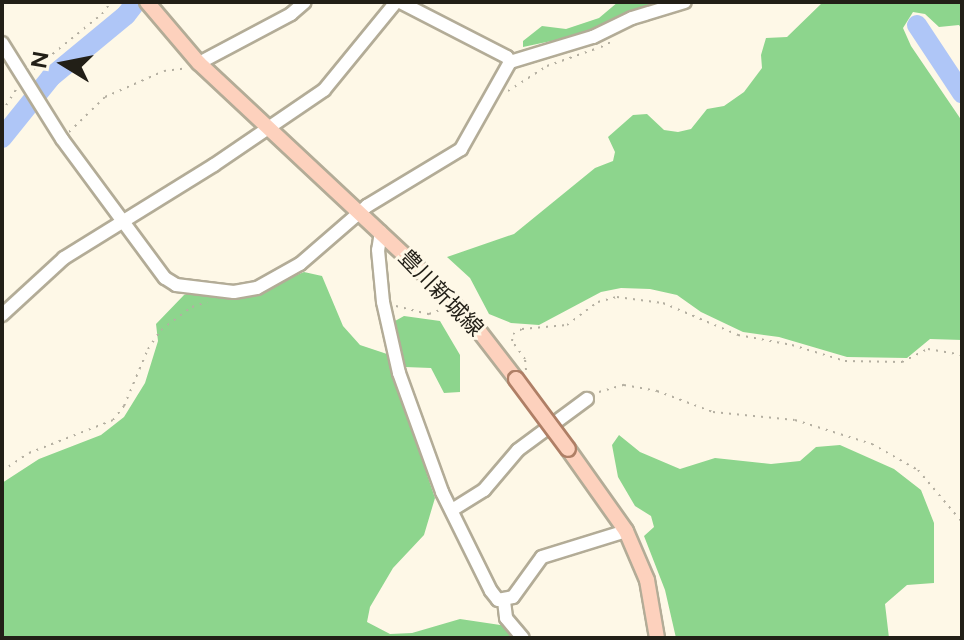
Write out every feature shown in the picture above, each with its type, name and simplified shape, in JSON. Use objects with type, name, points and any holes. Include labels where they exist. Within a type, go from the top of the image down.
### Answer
[{"type":"main road","name":"豊川新城線","points":[[148,4],[199,63],[451,301],[516,379],[626,531],[647,580],[657,638]]},
{"type":"street","points":[[199,63],[291,14],[305,2]]},
{"type":"street","points":[[2,315],[64,258],[267,129],[333,80],[398,2],[507,57],[510,62]]},
{"type":"street","points":[[2,43],[62,139],[165,278],[176,285],[225,291],[257,288],[300,264],[358,213],[461,149],[510,62],[593,37],[632,18],[685,2]]},
{"type":"street","points":[[381,232],[378,250],[383,302],[399,373],[452,510],[491,591],[504,601],[506,618],[523,638]]},
{"type":"street","points":[[452,510],[476,497],[518,450],[587,399]]},
{"type":"street","points":[[504,601],[513,597],[542,557],[626,531]]},
{"type":"path","points":[[2,112],[26,78],[89,25],[111,2]]},
{"type":"path","points":[[504,93],[532,73],[611,43],[632,18]]},
{"type":"path","points":[[62,139],[105,97],[164,71],[199,63]]},
{"type":"path","points":[[2,471],[29,453],[113,420],[124,406],[148,349],[161,330],[192,307],[225,291]]},
{"type":"path","points":[[516,379],[528,365],[514,348],[513,334],[522,329],[567,325],[598,302],[617,297],[663,303],[738,335],[792,345],[845,361],[902,362],[928,349],[962,355]]},
{"type":"path","points":[[383,302],[429,314],[451,301]]},
{"type":"path","points":[[587,399],[609,387],[624,385],[657,391],[726,415],[768,416],[817,426],[872,444],[918,470],[933,483],[962,522]]},
{"type":"green space","points":[[618,2],[663,2],[642,8],[594,32],[523,47],[523,41],[542,26],[566,29],[599,18]]},
{"type":"green space","points":[[823,2],[962,2],[962,30],[959,25],[939,27],[925,14],[913,12],[903,28],[911,46],[962,121],[962,340],[930,339],[907,358],[847,357],[779,337],[743,332],[701,312],[677,295],[650,289],[621,288],[601,292],[539,325],[511,323],[489,314],[470,278],[447,257],[514,234],[595,168],[613,161],[615,152],[608,137],[633,115],[647,114],[664,130],[678,132],[691,129],[707,109],[724,106],[744,92],[762,68],[761,55],[766,38],[787,37]]},
{"type":"green space","points":[[304,272],[322,276],[343,326],[360,345],[387,354],[395,343],[395,321],[404,316],[440,321],[460,355],[460,392],[444,393],[431,368],[405,367],[397,385],[435,498],[424,535],[393,568],[370,607],[367,622],[390,634],[412,633],[460,619],[507,626],[520,638],[2,638],[2,483],[39,459],[101,435],[124,417],[145,383],[158,341],[156,324],[184,295],[195,291],[237,299]]},
{"type":"green space","points":[[619,435],[640,452],[680,469],[715,458],[771,464],[800,461],[816,447],[840,445],[894,469],[921,490],[934,523],[934,583],[907,585],[885,604],[889,638],[676,638],[665,590],[644,536],[654,527],[651,516],[635,506],[618,477],[612,445]]},
{"type":"waterway","points":[[2,138],[51,77],[126,15],[136,2]]},
{"type":"waterway","points":[[917,25],[962,93]]}]
